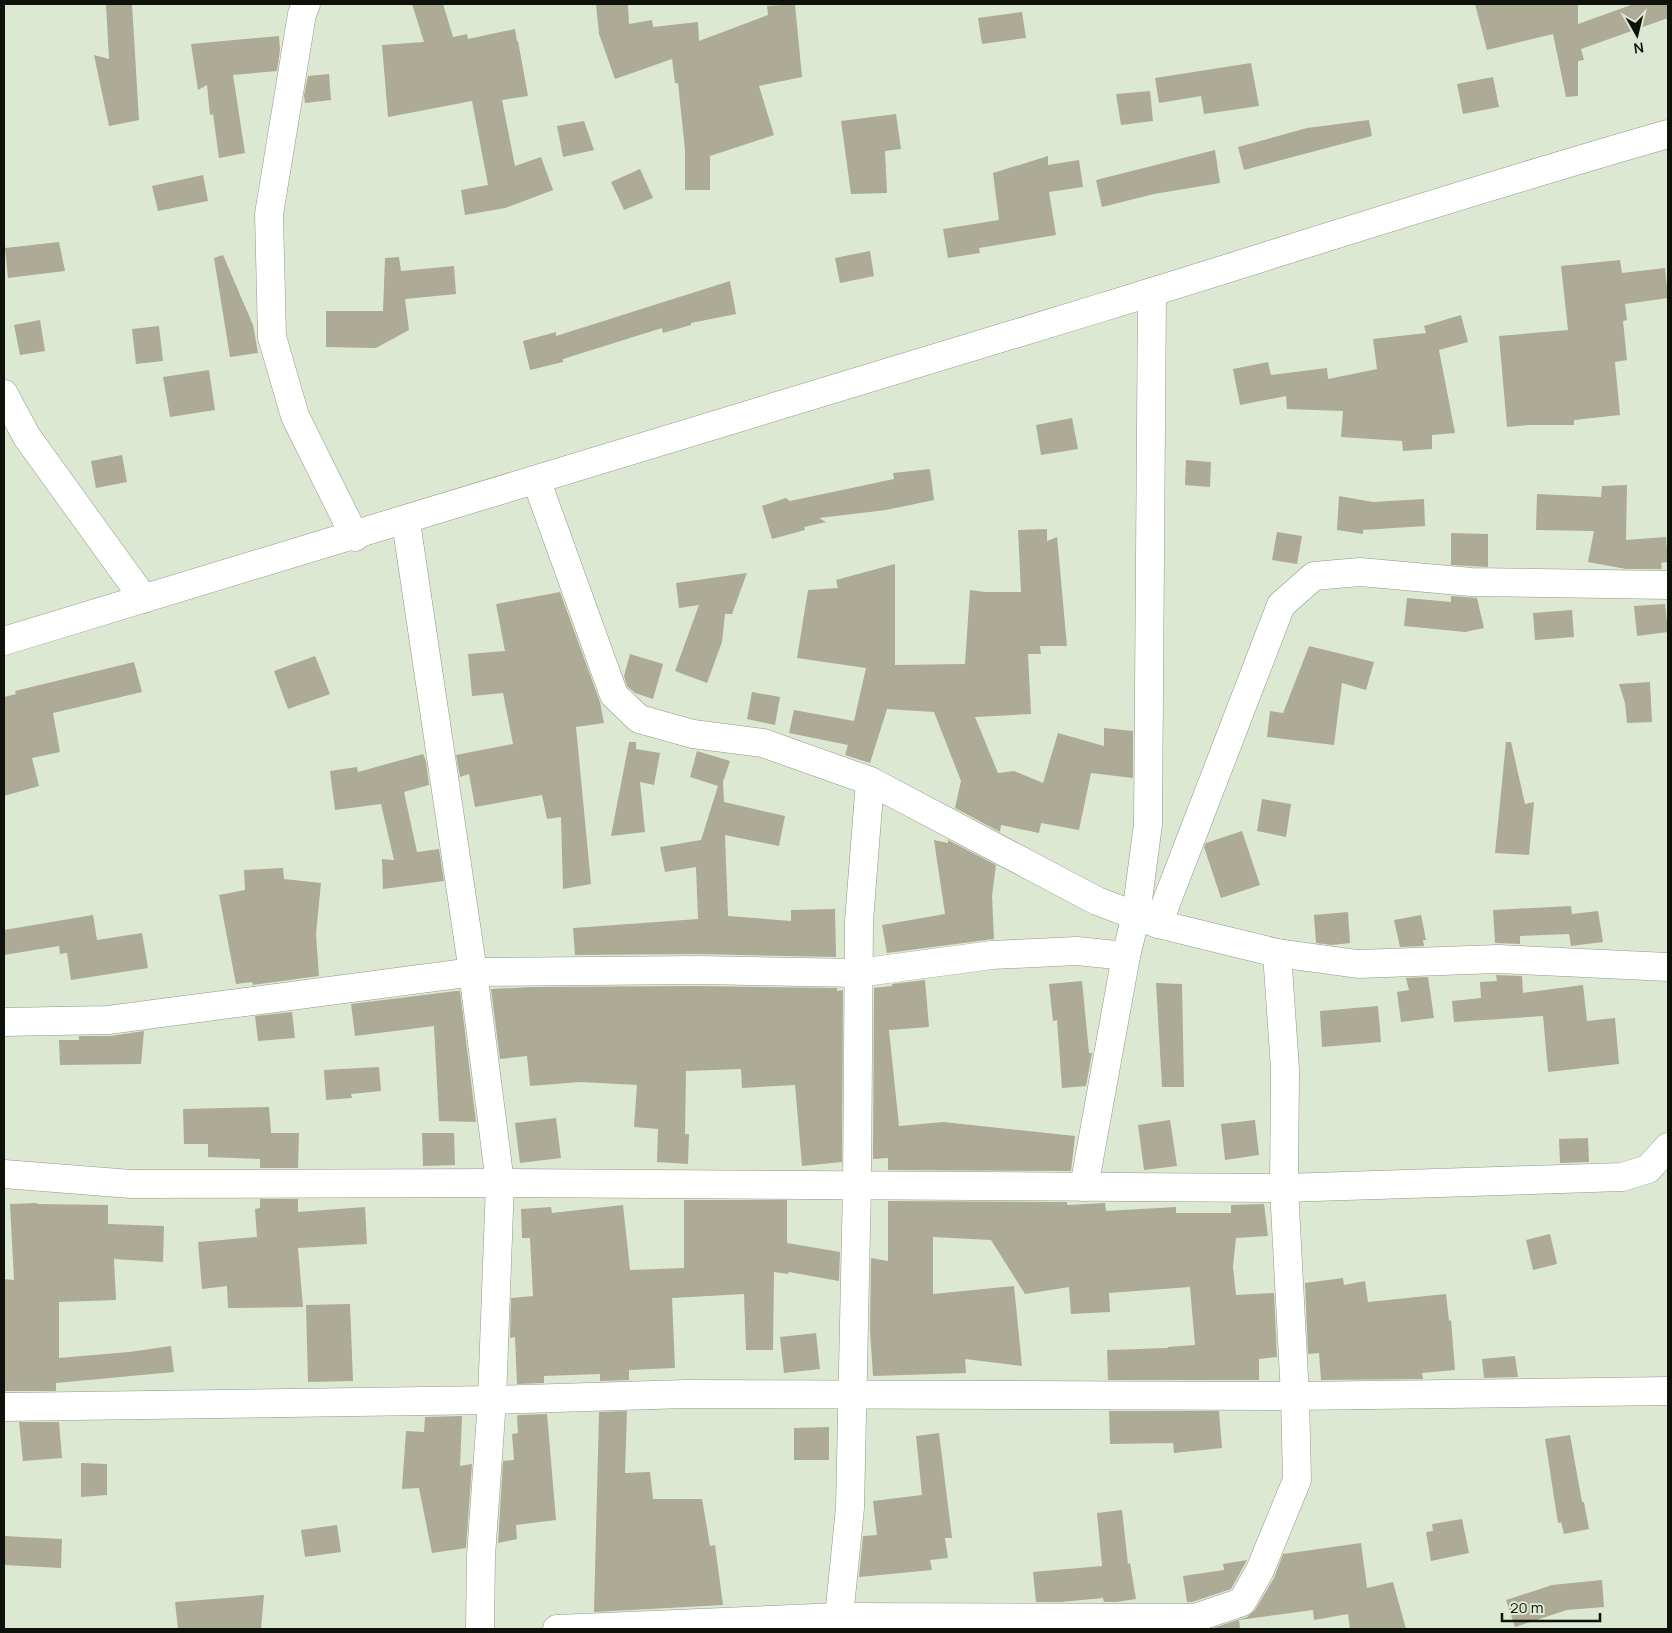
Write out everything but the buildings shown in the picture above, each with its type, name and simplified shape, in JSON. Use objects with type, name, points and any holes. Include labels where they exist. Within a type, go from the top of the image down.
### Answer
[{"type":"street","points":[[306,4],[302,14],[269,214],[272,337],[295,416],[354,537]]},
{"type":"street","points":[[4,641],[406,522],[1529,174],[1668,134]]},
{"type":"street","points":[[1147,920],[1152,292]]},
{"type":"street","points":[[4,394],[27,437],[144,599]]},
{"type":"street","points":[[537,482],[614,695],[639,719],[693,734],[763,743],[870,781],[1097,901],[1147,920],[1277,953],[1358,964],[1498,959],[1668,967]]},
{"type":"street","points":[[406,522],[473,972],[500,1183],[492,1400],[481,1556],[480,1629]]},
{"type":"street","points":[[1084,1186],[1126,956],[1147,920],[1281,605],[1314,576],[1360,572],[1471,582],[1668,585]]},
{"type":"street","points":[[840,1623],[850,1508],[859,921],[870,781]]},
{"type":"street","points":[[4,1022],[108,1020],[473,972],[697,970],[858,973],[992,956],[1077,951],[1126,956]]},
{"type":"street","points":[[557,1629],[1195,1618],[1242,1602],[1260,1570],[1297,1480],[1295,1396],[1284,1188],[1285,1069],[1277,953]]},
{"type":"street","points":[[4,1174],[131,1184],[500,1183],[1284,1188],[1622,1177],[1648,1169],[1668,1147]]},
{"type":"street","points":[[4,1407],[492,1400],[686,1394],[1295,1396],[1668,1392]]}]
